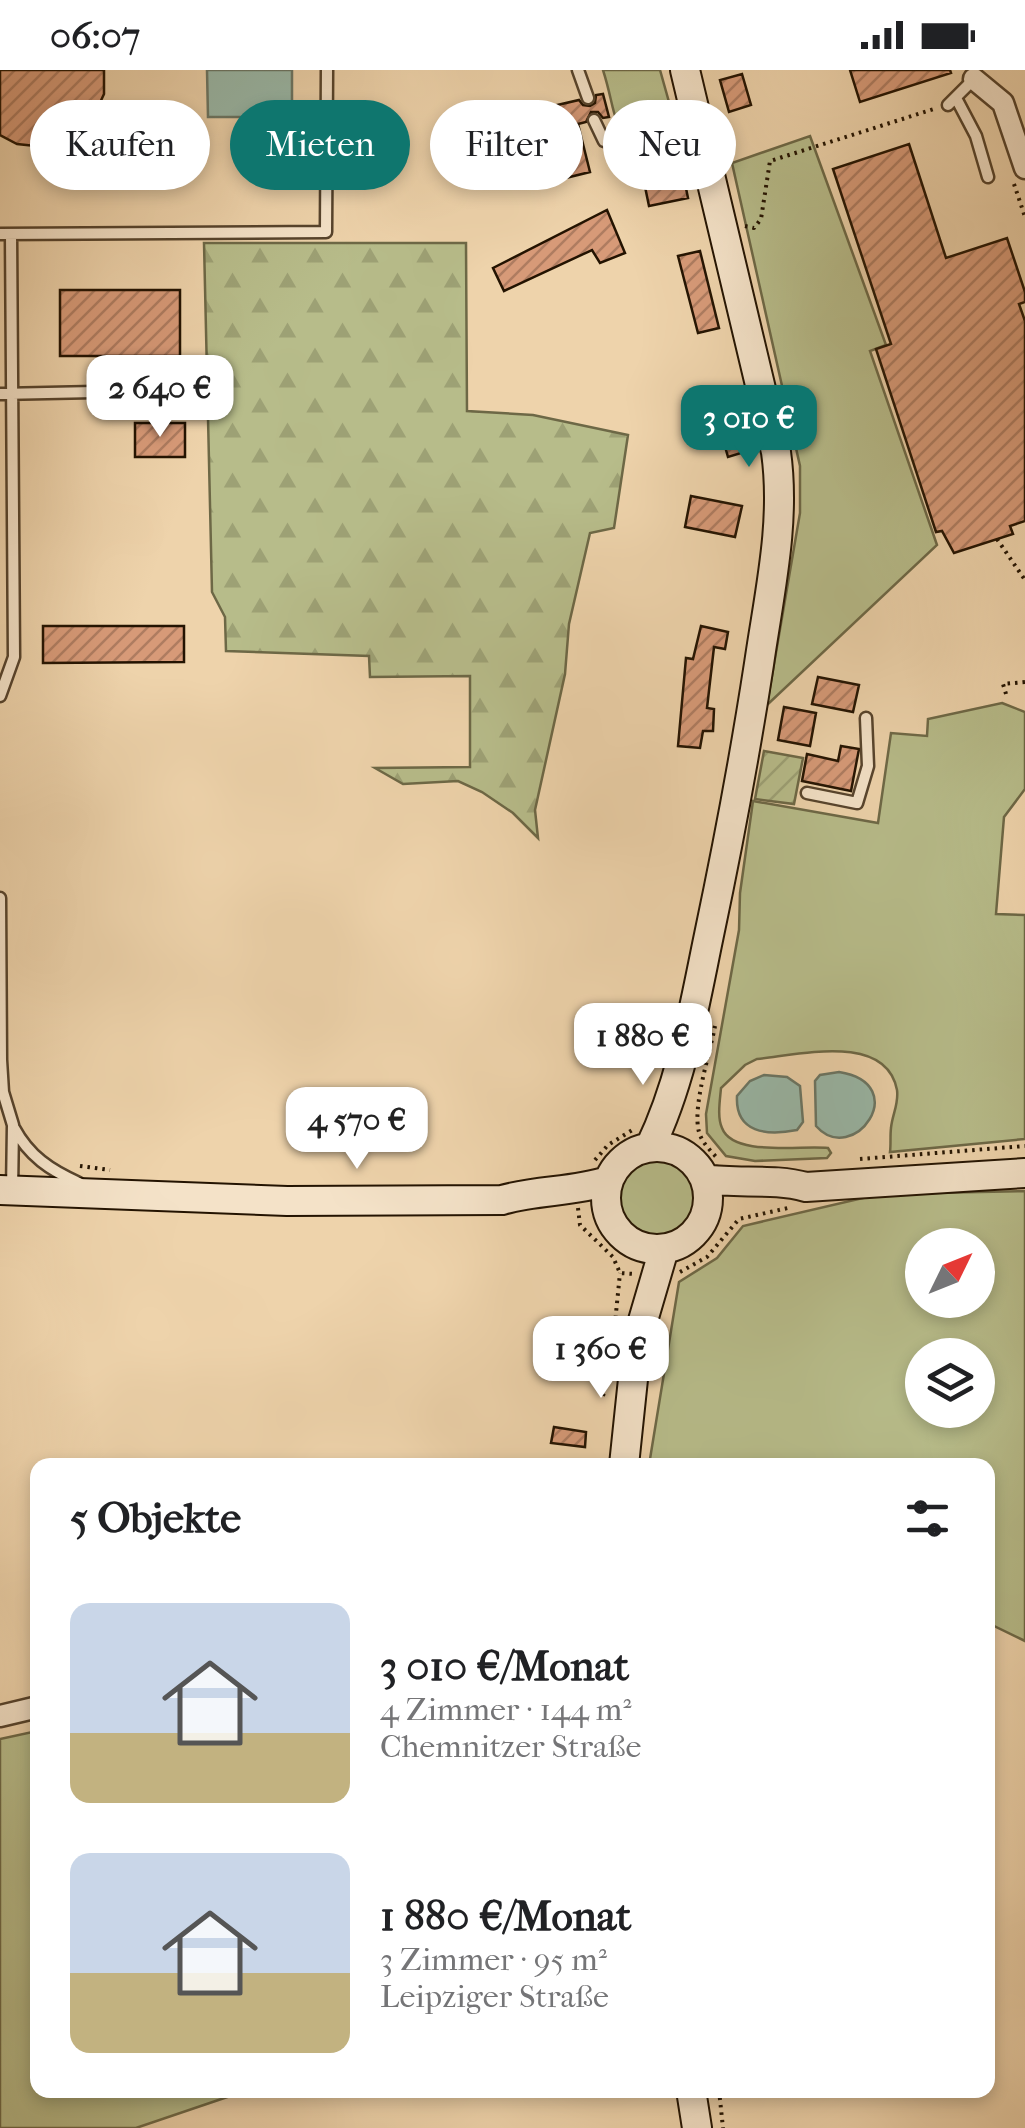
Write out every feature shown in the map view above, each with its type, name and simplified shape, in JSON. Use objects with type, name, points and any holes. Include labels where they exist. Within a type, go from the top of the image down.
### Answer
[{"type":"street","points":[[685,70],[692,100]]},
{"type":"street","points":[[974,80],[1003,103],[1025,168]]},
{"type":"street","points":[[577,1200],[601,1172],[625,1158],[664,1117],[686,1051],[750,724],[780,522],[780,485],[772,432],[713,190]]},
{"type":"street","points":[[684,1154],[686,1051]]},
{"type":"street","points":[[644,1137],[739,1183],[791,1183],[803,1196]]},
{"type":"street","points":[[625,1458],[637,1342],[633,1318],[652,1266],[692,1236],[706,1214],[713,1170]]},
{"type":"street","points":[[601,1172],[608,1215],[623,1237],[635,1244],[652,1266]]},
{"type":"street","points":[[706,1214],[739,1202],[794,1194],[1025,1173]]},
{"type":"street","points":[[6,1191],[287,1202],[577,1200],[608,1215]]},
{"type":"street","points":[[0,1716],[30,1709]]},
{"type":"street","points":[[692,2098],[697,2128]]},
{"type":"lane","points":[[0,696],[14,657],[14,394],[6,234],[326,232],[326,70]]},
{"type":"lane","points":[[578,70],[588,98]]},
{"type":"lane","points":[[974,80],[952,102],[976,136],[988,178]]},
{"type":"lane","points":[[594,120],[603,139]]},
{"type":"lane","points":[[0,394],[190,390]]},
{"type":"lane","points":[[0,595],[14,595]]},
{"type":"lane","points":[[807,793],[857,802],[868,766],[866,718]]},
{"type":"lane","points":[[0,898],[2,1094],[12,1125],[41,1164],[102,1194]]},
{"type":"lane","points":[[6,1191],[12,1125]]},
{"type":"path","points":[[720,218],[754,228],[761,218],[770,161],[952,102]]},
{"type":"path","points":[[997,538],[1025,580]]},
{"type":"path","points":[[1006,694],[1002,684],[1025,682]]},
{"type":"path","points":[[713,1170],[698,1131],[715,1027]]},
{"type":"path","points":[[601,1172],[608,1145],[644,1137]]},
{"type":"path","points":[[847,1160],[1025,1146]]},
{"type":"path","points":[[69,1165],[120,1171]]},
{"type":"path","points":[[577,1200],[580,1224],[613,1257],[620,1274],[652,1266],[672,1278],[706,1256],[739,1219],[803,1196]]},
{"type":"path","points":[[720,2098],[723,2128]]},
{"type":"green space","points":[[603,70],[660,70],[668,100],[611,100]]},
{"type":"green space","points":[[810,136],[886,345],[870,351],[937,545],[767,705],[800,513],[800,466],[736,181],[736,162]]},
{"type":"green space","points":[[204,243],[466,243],[467,411],[533,415],[628,435],[614,528],[590,533],[569,624],[565,674],[535,810],[538,838],[513,813],[458,781],[403,784],[375,768],[470,767],[470,676],[370,677],[369,656],[226,651],[225,617],[212,592]]},
{"type":"green space","points":[[1002,703],[1025,712],[1025,789],[1004,817],[996,914],[1025,915],[1025,1139],[890,1152],[897,1090],[890,1072],[876,1060],[859,1054],[816,1052],[757,1059],[745,1065],[721,1088],[720,1119],[729,1137],[739,1143],[769,1148],[828,1148],[831,1153],[827,1158],[755,1161],[726,1156],[707,1133],[706,1114],[739,930],[753,801],[878,823],[891,733],[927,736],[928,719]]},
{"type":"green space","points":[[764,751],[803,758],[794,804],[755,799]]},
{"type":"green space","points":[[657,1160],[684,1171],[695,1198],[684,1225],[657,1236],[630,1225],[619,1198],[630,1171]]},
{"type":"green space","points":[[1025,1191],[1025,1641],[995,1626],[995,1458],[650,1458],[679,1282],[717,1258],[743,1226],[880,1194]]},
{"type":"green space","points":[[30,1733],[30,2098],[224,2098],[136,2128],[0,2128],[0,1739]]},
{"type":"shaded area","points":[[207,70],[292,70],[292,100],[230,100],[230,117],[210,117]]},
{"type":"shaded area","points":[[839,1072],[861,1079],[872,1091],[874,1105],[870,1119],[846,1137],[831,1136],[816,1126],[815,1081],[820,1075]]},
{"type":"shaded area","points":[[764,1075],[787,1077],[800,1086],[803,1122],[797,1130],[764,1132],[741,1118],[737,1096],[750,1081]]},
{"type":"building","points":[[0,70],[104,70],[101,100],[30,100],[30,145],[0,135]]},
{"type":"building","points":[[850,70],[950,70],[951,73],[860,102]]},
{"type":"building","points":[[742,74],[751,105],[736,110],[736,100],[726,100],[720,80]]},
{"type":"building","points":[[603,94],[603,118],[598,112],[591,112],[583,123],[583,105],[595,103],[596,95]]},
{"type":"building","points":[[583,144],[590,172],[583,174]]},
{"type":"building","points":[[909,144],[946,258],[1007,238],[1025,292],[1025,302],[1019,304],[1025,321],[1025,521],[1010,526],[1013,534],[954,553],[942,531],[936,532],[876,349],[891,344],[833,169]]},
{"type":"building","points":[[646,190],[686,190],[688,198],[649,206]]},
{"type":"building","points":[[607,210],[625,253],[600,263],[592,250],[504,291],[493,268]]},
{"type":"building","points":[[700,251],[719,328],[698,333],[678,256]]},
{"type":"building","points":[[60,290],[180,290],[180,356],[60,356]]},
{"type":"building","points":[[135,423],[185,423],[185,457],[135,457]]},
{"type":"building","points":[[745,430],[751,450],[728,457],[722,436]]},
{"type":"building","points":[[691,496],[742,506],[735,537],[685,527]]},
{"type":"building","points":[[43,626],[184,626],[184,662],[43,663]]},
{"type":"building","points":[[701,626],[728,632],[725,649],[714,647],[707,708],[714,709],[713,731],[703,731],[700,748],[678,746],[686,658],[693,659]]},
{"type":"building","points":[[818,677],[859,685],[853,712],[812,704]]},
{"type":"building","points":[[784,707],[816,713],[810,746],[778,740]]},
{"type":"building","points":[[841,746],[859,749],[851,791],[802,781],[807,754],[838,761]]},
{"type":"building","points":[[554,1427],[586,1432],[585,1447],[551,1443]]}]
